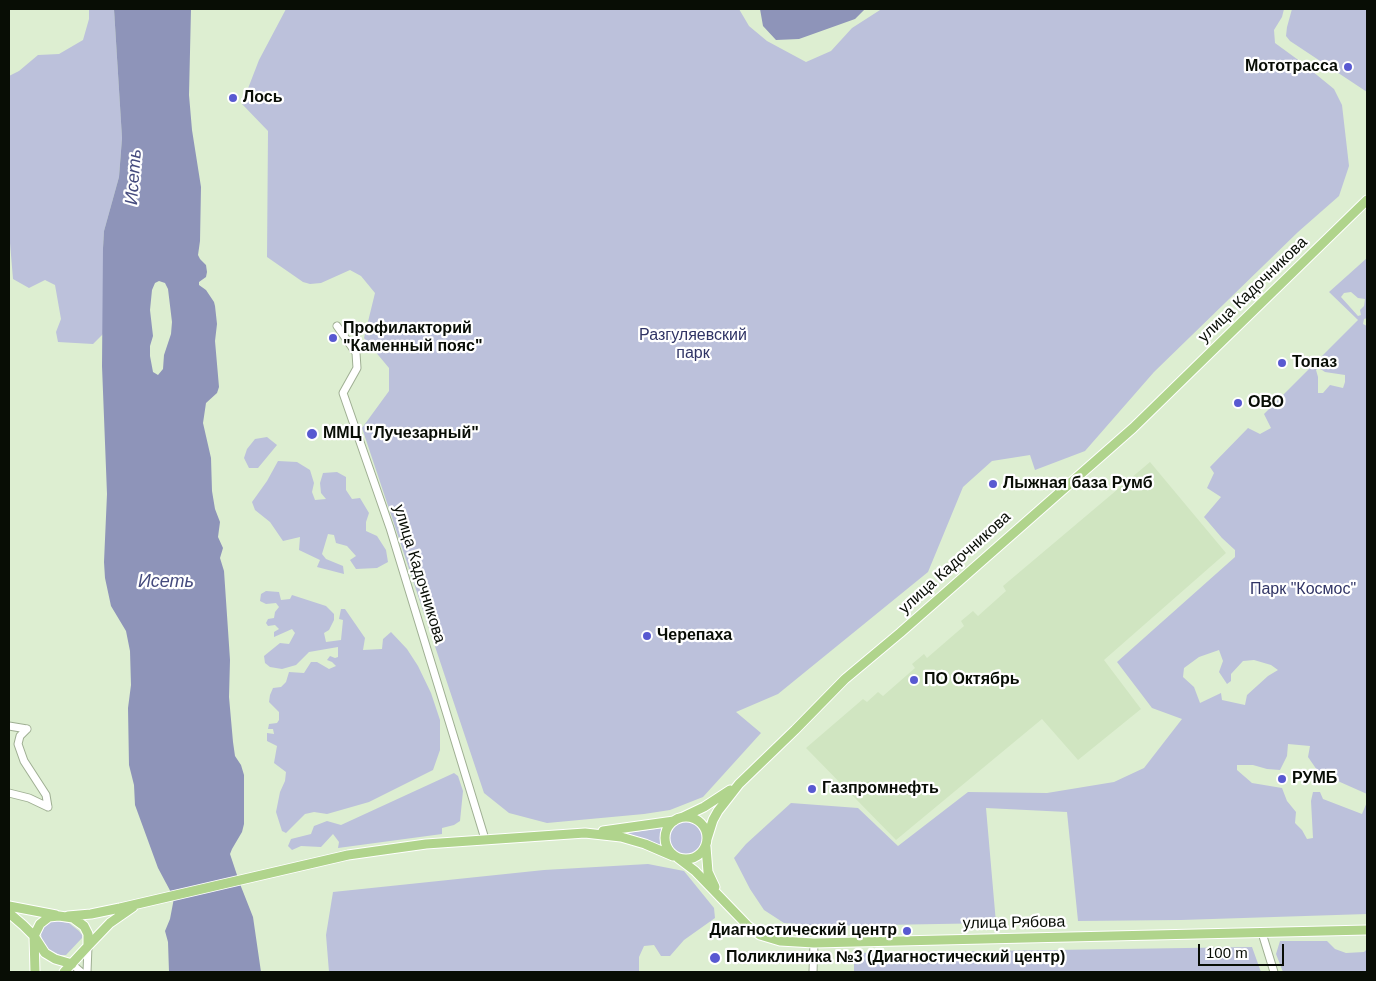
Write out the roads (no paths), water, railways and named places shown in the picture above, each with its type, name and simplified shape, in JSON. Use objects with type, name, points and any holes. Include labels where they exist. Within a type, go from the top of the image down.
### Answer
[{"type":"main road","name":"улица Кадочникова","points":[[738,784],[845,679],[900,633],[1132,428],[1367,200]]},
{"type":"main road","points":[[35,972],[34,936],[40,924],[48,917],[92,914],[374,850],[485,839],[585,833],[674,821],[717,799],[738,784]]},
{"type":"main road","points":[[674,821],[667,828],[664,838],[667,848],[676,857],[688,859],[697,856],[706,841],[718,811],[738,784]]},
{"type":"main road","points":[[683,817],[698,821],[704,829],[708,872],[720,896]]},
{"type":"main road","points":[[585,833],[621,837],[645,844],[676,857],[690,866],[720,896]]},
{"type":"main road","name":"улица Рябова","points":[[720,896],[748,926],[760,935],[780,941],[814,943],[1367,930]]},
{"type":"main road","points":[[64,972],[117,917],[153,899]]},
{"type":"main road","points":[[9,906],[78,920],[88,934],[88,946]]},
{"type":"main road","points":[[9,913],[34,936],[45,953],[55,959],[72,964]]},
{"type":"street","name":"улица Кадочникова","points":[[337,326],[356,353],[357,368],[343,393],[390,528],[485,839]]},
{"type":"street","points":[[9,726],[27,729],[20,736],[18,744],[24,761],[46,795],[48,807],[29,798],[9,793]]},
{"type":"street","points":[[1262,933],[1274,972]]},
{"type":"street","points":[[813,972],[814,943]]},
{"type":"street","points":[[87,972],[88,946]]},
{"type":"street","points":[[72,964],[81,972]]},
{"type":"water","name":"Исеть","points":[[114,9],[191,9],[189,95],[192,130],[201,187],[198,255],[206,265],[207,272],[206,277],[199,282],[199,285],[206,290],[215,306],[217,324],[215,341],[219,387],[217,393],[206,403],[203,423],[211,458],[212,491],[215,509],[220,522],[218,537],[223,548],[220,558],[224,571],[230,660],[229,697],[233,742],[235,756],[241,765],[244,775],[244,824],[242,832],[230,854],[253,917],[261,972],[169,972],[168,942],[165,931],[170,919],[174,898],[158,868],[135,805],[134,785],[129,765],[130,651],[126,631],[111,606],[105,578],[104,562],[107,494],[102,366],[103,248],[104,231],[119,177],[122,138]],"holes":[[[159,281],[165,283],[168,289],[172,322],[171,334],[164,355],[163,369],[158,375],[153,372],[150,356],[153,336],[150,310],[152,290],[155,283]]]},
{"type":"water","points":[[760,9],[865,9],[855,19],[799,39],[776,40],[763,26]]},
{"type":"place","name":"Мототрасса","points":[[1348,67]]},
{"type":"place","name":"Лось","points":[[233,98]]},
{"type":"place","name":"Профилакторий \"Каменный пояс\"","points":[[333,338]]},
{"type":"place","name":"Топаз","points":[[1282,363]]},
{"type":"place","name":"ОВО","points":[[1238,403]]},
{"type":"place","name":"ММЦ \"Лучезарный\"","points":[[312,434]]},
{"type":"place","name":"Лыжная база Румб","points":[[993,484]]},
{"type":"place","name":"Черепаха","points":[[647,636]]},
{"type":"place","name":"ПО Октябрь","points":[[914,680]]},
{"type":"place","name":"РУМБ","points":[[1282,779]]},
{"type":"place","name":"Газпромнефть","points":[[812,789]]},
{"type":"place","name":"Диагностический центр","points":[[907,931]]},
{"type":"place","name":"Поликлиника №3 (Диагностический центр)","points":[[715,958]]},
{"type":"park label","name":"Разгуляевский парк","points":[[693,345]]},
{"type":"park label","name":"Парк \"Космос\"","points":[[1303,590]]}]
